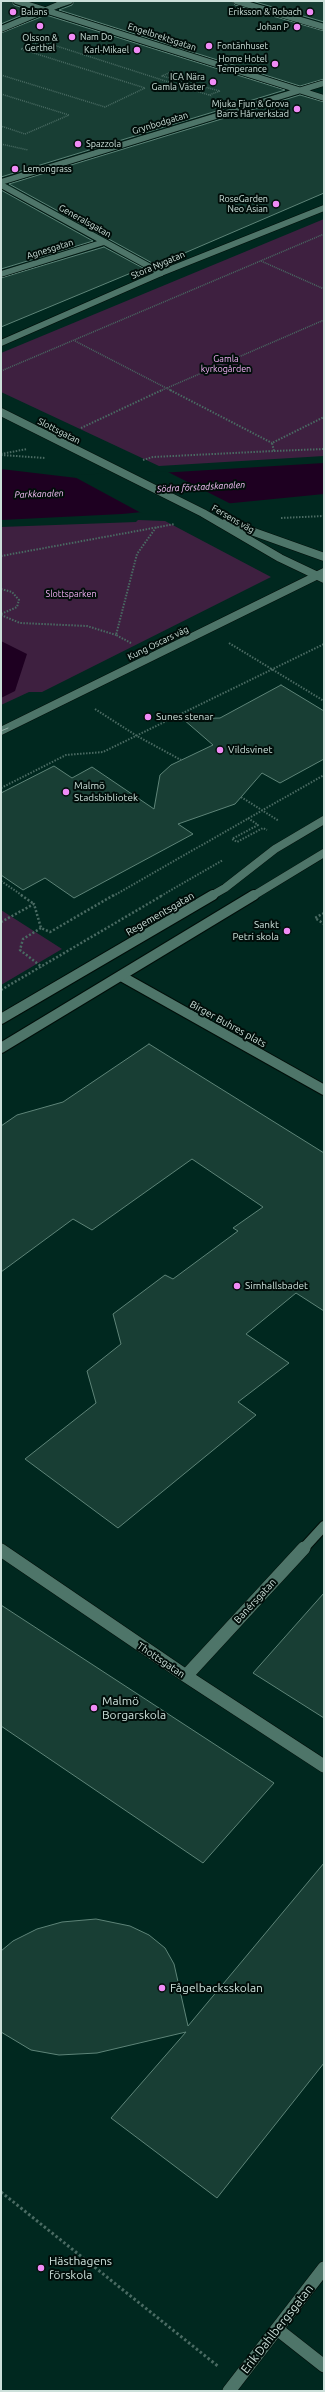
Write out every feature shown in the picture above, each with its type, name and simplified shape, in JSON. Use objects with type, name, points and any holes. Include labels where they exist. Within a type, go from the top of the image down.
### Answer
[{"type":"street","name":"Engelbrektsgatan","points":[[16,1],[46,9],[324,98]]},
{"type":"street","points":[[1,29],[46,9],[70,1]]},
{"type":"street","points":[[236,1],[324,27]]},
{"type":"street","name":"Grynbodgatan","points":[[1,183],[324,83]]},
{"type":"street","name":"Generalsgatan","points":[[1,183],[161,273]]},
{"type":"street","name":"Stora Nygatan","points":[[1,343],[161,273],[324,208]]},
{"type":"street","name":"Agnesgatan","points":[[1,274],[104,242]]},
{"type":"street","name":"Slottsgatan","points":[[1,412],[203,513]]},
{"type":"street","name":"Fersens väg","points":[[203,513],[324,557]]},
{"type":"street","name":"Fersens väg","points":[[203,513],[280,558],[322,576]]},
{"type":"street","name":"Kung Oscars väg","points":[[1,731],[322,576]]},
{"type":"street","name":"Regementsgatan","points":[[1,1019],[226,888],[275,849],[324,820]]},
{"type":"street","points":[[1,1048],[324,853]]},
{"type":"street","name":"Birger Buhres plats","points":[[121,976],[324,1090]]},
{"type":"street","name":"Banérsgatan","points":[[186,1676],[324,1526]]},
{"type":"street","name":"Thottsgatan","points":[[1,1550],[186,1676],[324,1766]]},
{"type":"street","name":"Erik Dahlbergsgatan","points":[[233,2386],[324,2268]]},
{"type":"street","points":[[277,2329],[324,2366]]},
{"type":"path","points":[[1,75],[105,107],[145,88],[21,49],[41,41],[209,95]]},
{"type":"path","points":[[1,94],[69,115],[25,134],[1,126]]},
{"type":"path","points":[[1,144],[28,150]]},
{"type":"path","points":[[1,371],[75,341],[324,234]]},
{"type":"path","points":[[261,261],[324,289]]},
{"type":"path","points":[[77,430],[167,388],[324,320]]},
{"type":"path","points":[[75,341],[272,443],[274,451]]},
{"type":"path","points":[[272,443],[324,418]]},
{"type":"path","points":[[1,454],[29,448]]},
{"type":"path","points":[[139,462],[152,457],[324,449]]},
{"type":"path","points":[[1,454],[42,459],[48,457]]},
{"type":"path","points":[[276,518],[324,516]]},
{"type":"path","points":[[1,556],[158,526],[182,523]]},
{"type":"path","points":[[116,635],[137,554],[146,539],[158,526]]},
{"type":"path","points":[[1,590],[12,592],[19,600],[16,607],[1,614]]},
{"type":"path","points":[[1,614],[20,623],[87,626],[116,635],[155,656]]},
{"type":"path","points":[[225,640],[324,701]]},
{"type":"path","points":[[1,788],[66,755],[103,752],[324,644]]},
{"type":"path","points":[[74,696],[137,736],[181,760]]},
{"type":"path","points":[[1,881],[34,904],[41,928],[50,932],[324,775]]},
{"type":"path","points":[[241,797],[279,822]]},
{"type":"path","points":[[248,818],[258,825],[232,839],[237,842],[263,828],[271,833]]},
{"type":"path","points":[[1,990],[230,856]]},
{"type":"path","points":[[1,922],[34,904]]},
{"type":"path","points":[[324,912],[315,918],[324,924]]},
{"type":"path","points":[[41,928],[23,938],[20,944],[20,950],[42,967]]},
{"type":"path","points":[[1,2192],[233,2386]]},
{"type":"green space","name":"Gamla kyrkogården","points":[[324,219],[324,456],[159,466],[1,392],[1,353]]},
{"type":"green space","name":"Slottsparken","points":[[138,520],[165,521],[271,577],[42,692],[29,692],[1,705],[1,527],[136,522]]},
{"type":"green space","points":[[1,910],[62,949],[1,985]]},
{"type":"water","points":[[324,463],[324,494],[122,514],[1,520],[1,469],[77,478]]},
{"type":"water","points":[[1,641],[27,654],[15,691],[1,698]]},
{"type":"pier","points":[[166,471],[233,505],[143,514],[71,475]]},
{"type":"building","points":[[1,1],[12,1],[14,5],[32,11],[1,24]]},
{"type":"building","points":[[74,1],[232,1],[235,5],[324,31],[324,79],[300,86],[59,10],[72,5]]},
{"type":"building","points":[[252,1],[324,1],[324,22]]},
{"type":"building","points":[[46,15],[285,90],[1,177],[1,33]]},
{"type":"building","points":[[300,95],[324,102],[324,193],[159,264],[154,264],[9,184]]},
{"type":"building","points":[[1,190],[93,241],[1,269]]},
{"type":"building","points":[[104,247],[143,268],[1,327],[1,278]]},
{"type":"building","name":"Malmö Stadsbibliotek","points":[[281,685],[324,711],[324,759],[280,783],[262,773],[235,804],[178,824],[193,834],[74,898],[45,878],[23,890],[1,875],[1,793],[54,766],[72,778],[92,767],[154,809],[160,775],[171,765],[213,745],[183,719],[220,718]]},
{"type":"building","name":"Simhallsbadet","points":[[149,1044],[324,1153],[324,1311],[296,1293],[246,1334],[289,1363],[238,1402],[256,1415],[118,1528],[25,1459],[96,1403],[87,1371],[121,1344],[113,1314],[165,1275],[173,1279],[238,1231],[233,1228],[263,1207],[192,1159],[92,1230],[73,1219],[1,1272],[1,1126],[17,1115],[63,1102]]},
{"type":"building","points":[[324,1593],[324,1718],[253,1673]]},
{"type":"building","points":[[1,1605],[274,1783],[203,1863],[1,1726]]},
{"type":"building","points":[[324,1863],[324,2063],[217,2198],[111,2118],[186,2032],[97,2053],[59,2055],[31,2050],[1,2032],[1,1951],[13,1941],[37,1929],[62,1922],[96,1919],[130,1926],[149,1935],[165,1948],[174,1964],[188,2026]]},
{"type":"tram line","points":[[1,731],[8,728]]},
{"type":"place","name":"Balans","points":[[13,12]]},
{"type":"place","name":"Eriksson & Robach","points":[[310,12]]},
{"type":"place","name":"Olsson & Gerthel","points":[[40,26]]},
{"type":"place","name":"Johan P","points":[[297,27]]},
{"type":"place","name":"Nam Do","points":[[72,37]]},
{"type":"place","name":"Fontänhuset","points":[[209,46]]},
{"type":"place","name":"Karl-Mikael","points":[[137,50]]},
{"type":"place","name":"Home Hotel Temperance","points":[[275,64]]},
{"type":"place","name":"ICA Nära Gamla Väster","points":[[213,82]]},
{"type":"place","name":"Mjuka Fjun & Grova Barrs Hårverkstad","points":[[297,109]]},
{"type":"place","name":"Spazzola","points":[[78,144]]},
{"type":"place","name":"Lemongrass","points":[[15,169]]},
{"type":"place","name":"RoseGarden Neo Asian","points":[[276,204]]},
{"type":"place","name":"Sunes stenar","points":[[148,717]]},
{"type":"place","name":"Vildsvinet","points":[[220,750]]},
{"type":"place","name":"Malmö Stadsbibliotek","points":[[66,792]]},
{"type":"place","name":"Sankt Petri skola","points":[[287,931]]},
{"type":"place","name":"Simhallsbadet","points":[[237,1286]]},
{"type":"place","name":"Malmö Borgarskola","points":[[94,1708]]},
{"type":"place","name":"Fågelbacksskolan","points":[[162,1988]]},
{"type":"place","name":"Hästhagens förskola","points":[[41,2268]]},
{"type":"water label","name":"Södra förstadskanalen","points":[[201,487]]},
{"type":"water label","name":"Parkkanalen","points":[[39,494]]}]
